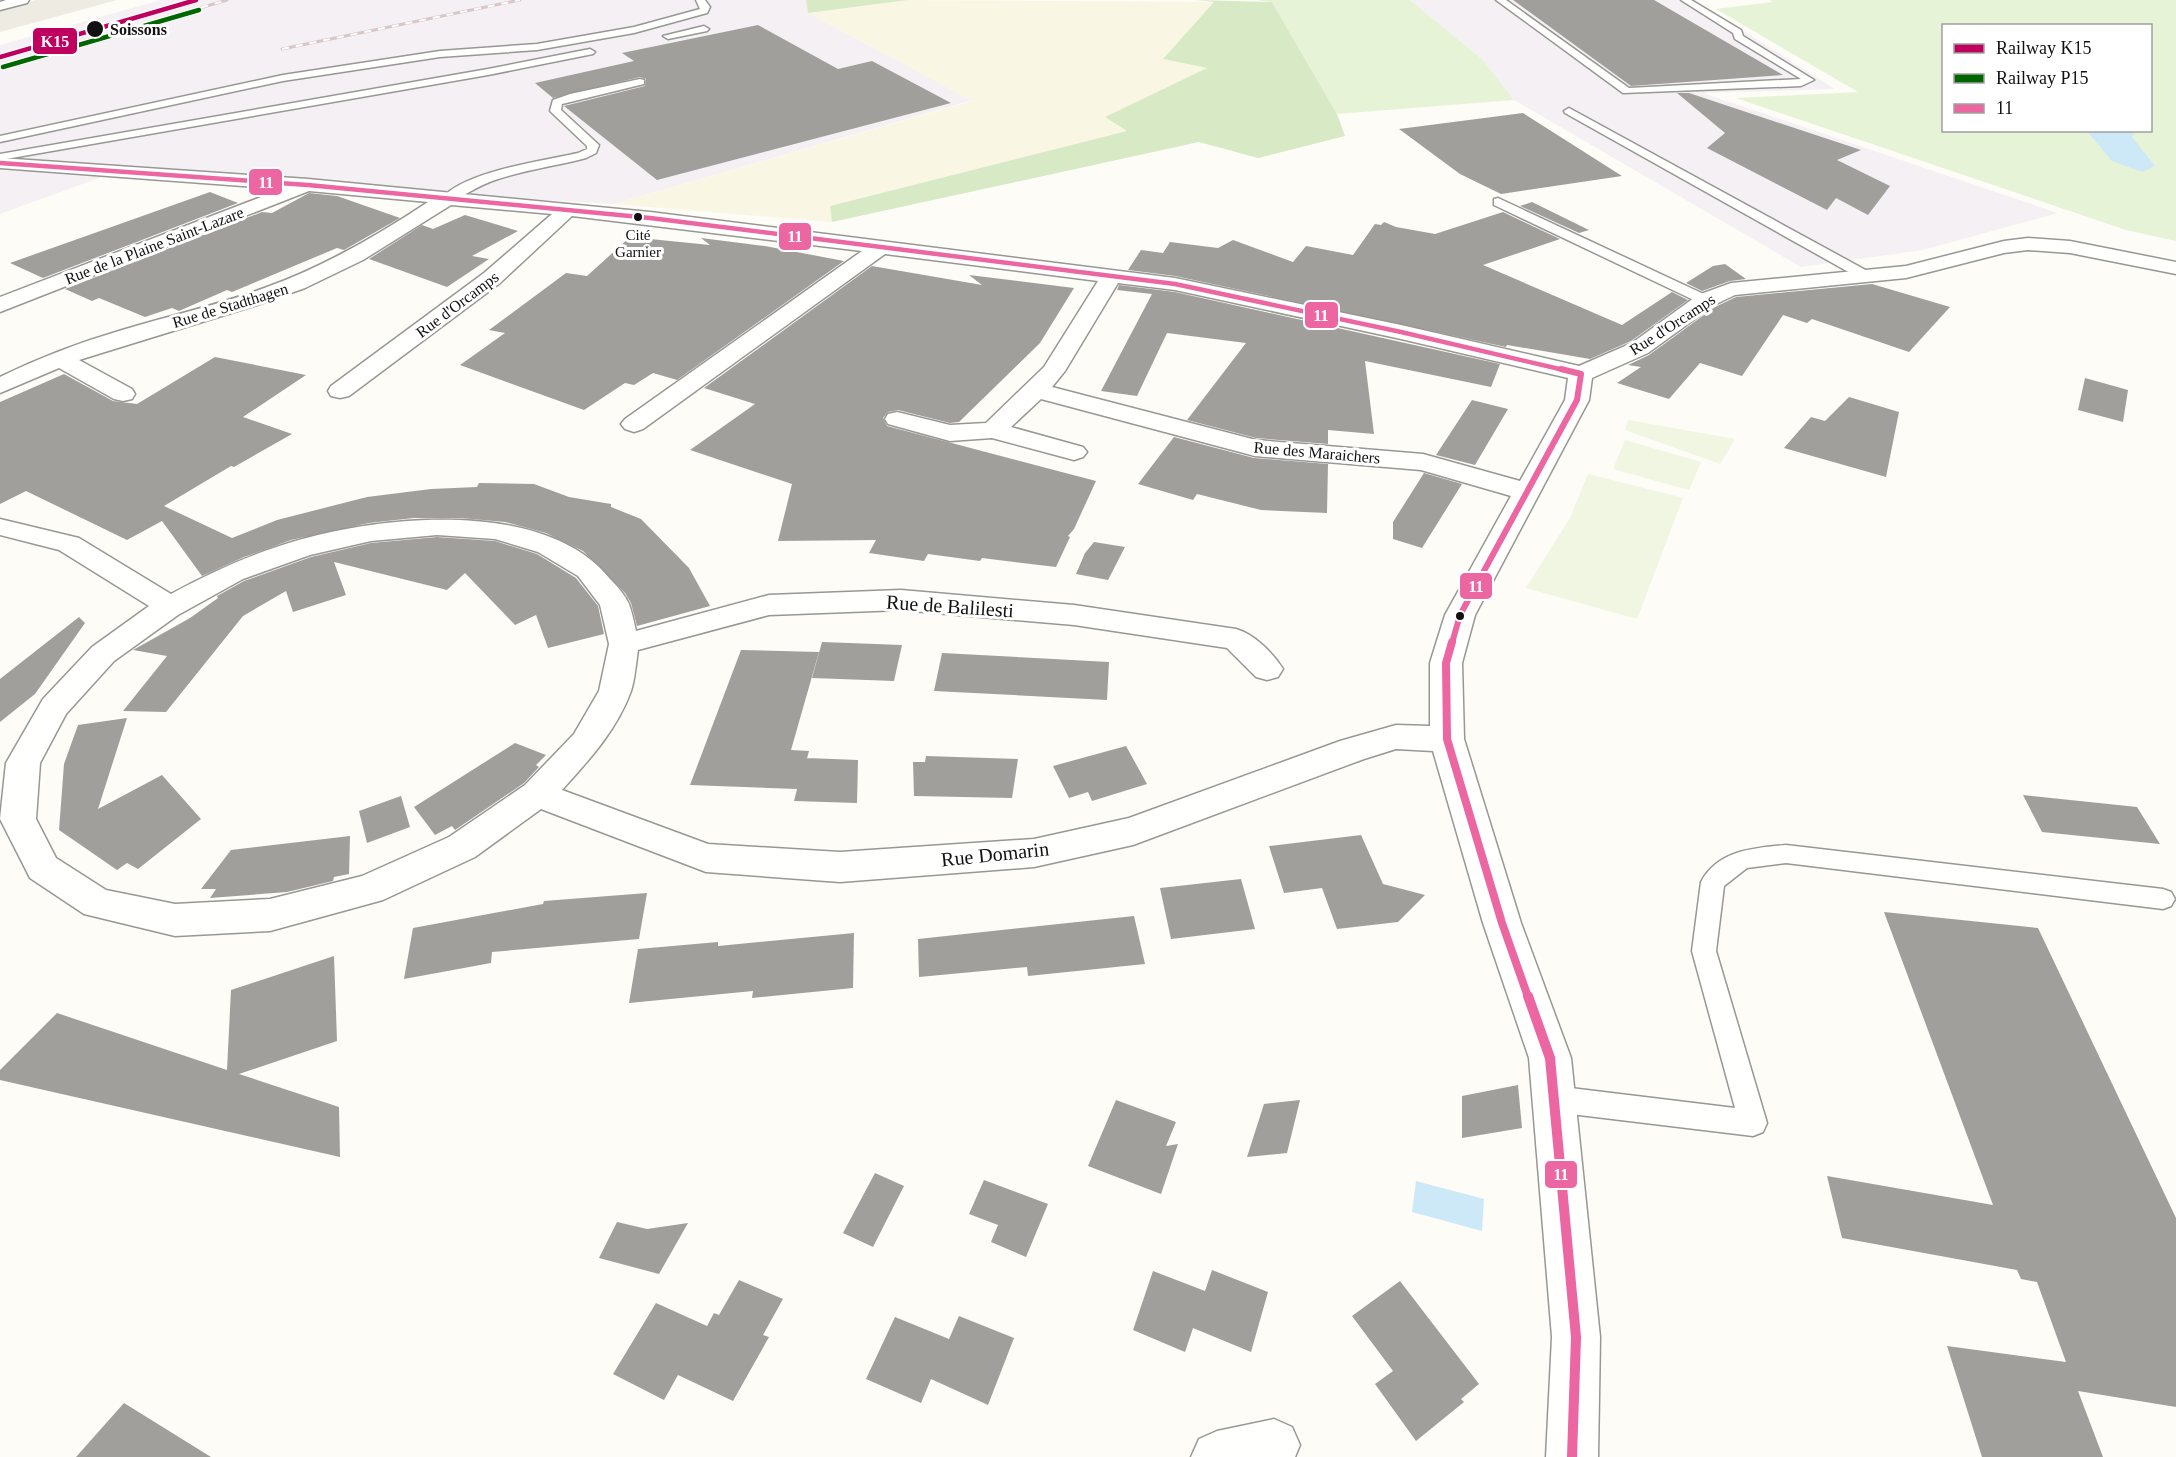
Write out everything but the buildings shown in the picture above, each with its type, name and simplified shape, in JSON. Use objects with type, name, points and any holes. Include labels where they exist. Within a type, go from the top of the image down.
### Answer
[{"type":"street","points":[[0,163],[308,185],[568,210],[882,246],[1175,284],[1275,304],[1581,374],[1577,400],[1460,615],[1446,663],[1447,739],[1464,802],[1499,912],[1550,1058],[1576,1337],[1572,1457]]},
{"type":"street","name":"Rue de la Plaine Saint-Lazare","points":[[0,305],[308,185]]},
{"type":"street","name":"Rue de Stadthagen","points":[[0,386],[61,358],[296,284],[380,243],[448,198]]},
{"type":"street","name":"Rue d'Orcamps","points":[[340,391],[492,278],[568,210]]},
{"type":"street","name":"Rue d'Orcamps","points":[[1581,374],[1640,348],[1705,300],[1731,289],[1906,272],[2004,247],[2028,244],[2070,247],[2176,268]]},
{"type":"street","points":[[634,424],[882,246]]},
{"type":"street","points":[[993,430],[1053,371],[1112,276]]},
{"type":"street","points":[[61,358],[78,370],[123,394]]},
{"type":"street","name":"Rue des Maraichers","points":[[1036,390],[1255,448],[1423,462],[1528,492]]},
{"type":"street","points":[[897,419],[950,434],[993,430],[1074,452]]},
{"type":"street","points":[[437,527],[497,531],[548,546],[588,570],[614,603],[624,644],[615,691],[586,742],[537,794],[462,847],[370,889],[270,915],[175,920],[96,903],[43,868],[18,819],[24,763],[54,707],[103,654],[167,608],[233,573],[302,548],[371,532],[437,527]]},
{"type":"street","points":[[0,547],[12,530],[69,544],[156,596],[167,608]]},
{"type":"street","name":"Rue de Balilesti","points":[[624,644],[769,604],[901,600],[1074,615],[1236,639],[1267,669]]},
{"type":"street","name":"Rue Domarin","points":[[537,794],[706,858],[840,867],[1034,853],[1133,831],[1352,750],[1396,737],[1447,739]]},
{"type":"street","points":[[1217,1457],[1274,1445]]},
{"type":"lane","points":[[0,139],[338,68],[440,54],[537,47],[634,30],[699,14],[704,11],[705,7],[700,0]]},
{"type":"lane","points":[[1500,0],[1627,91],[1801,83],[1809,80],[1738,38],[1738,32],[1684,0]]},
{"type":"lane","points":[[659,38],[704,29]]},
{"type":"lane","points":[[0,157],[602,50]]},
{"type":"lane","points":[[448,198],[461,187],[478,180],[582,156],[592,151],[594,145],[555,111],[557,102],[570,97],[640,82]]},
{"type":"lane","points":[[1569,111],[1866,276]]},
{"type":"lane","points":[[1498,202],[1705,300]]},
{"type":"lane","points":[[1554,1099],[1753,1123],[1704,951],[1713,882],[1741,859],[1786,854],[2163,899]]},
{"type":"shaded area","points":[[36,0],[117,0],[0,32],[0,11]]},
{"type":"shaded area","points":[[161,0],[806,0],[808,13],[973,100],[614,204],[107,175],[0,214],[0,45]]},
{"type":"shaded area","points":[[908,0],[1214,2],[1164,59],[1208,68],[1106,118],[1128,131],[830,206],[832,222],[614,204],[972,101],[808,13]]},
{"type":"shaded area","points":[[1410,0],[1695,0],[1835,89],[1703,93],[2058,213],[1923,250],[1801,267],[1514,100],[1483,60]]},
{"type":"green space","points":[[806,0],[908,0],[808,13]]},
{"type":"green space","points":[[1196,0],[1272,2],[1337,114],[1345,136],[1258,158],[1199,142],[832,222],[830,206],[1127,131],[1105,117],[1207,68],[1163,59],[1214,2]]},
{"type":"green space","points":[[1255,0],[1410,0],[1483,60],[1514,100],[1337,114],[1272,2]]},
{"type":"green space","points":[[1770,0],[2176,0],[2176,241],[2126,230],[1736,98],[1858,92],[1716,9],[1773,2]]},
{"type":"green space","points":[[1628,420],[1735,439],[1720,464],[1625,430]]},
{"type":"green space","points":[[1625,440],[1701,462],[1689,490],[1613,469]]},
{"type":"green space","points":[[1588,474],[1683,498],[1637,619],[1526,588],[1570,518]]},
{"type":"water","points":[[2088,132],[2134,132],[2132,137],[2155,166],[2142,172],[2112,161]]},
{"type":"water","points":[[1416,1181],[1484,1199],[1482,1231],[1412,1212]]},
{"type":"railway","points":[[0,67],[227,0]]},
{"type":"railway","points":[[282,49],[520,0]]},
{"type":"rail line","name":"K15","points":[[0,57],[196,0]]},
{"type":"rail line","name":"P15","points":[[3,67],[199,10]]},
{"type":"transit line","name":"11","points":[[0,163],[308,185],[650,218],[1175,284],[1401,332],[1581,374]]},
{"type":"transit line","name":"11","points":[[1572,1457],[1576,1337],[1550,1058],[1502,923],[1447,739],[1446,663],[1460,615],[1577,400],[1581,374]]},
{"type":"place","name":"Soissons","points":[[95,29]]},
{"type":"place","name":"Cité Garnier","points":[[638,217]]}]
